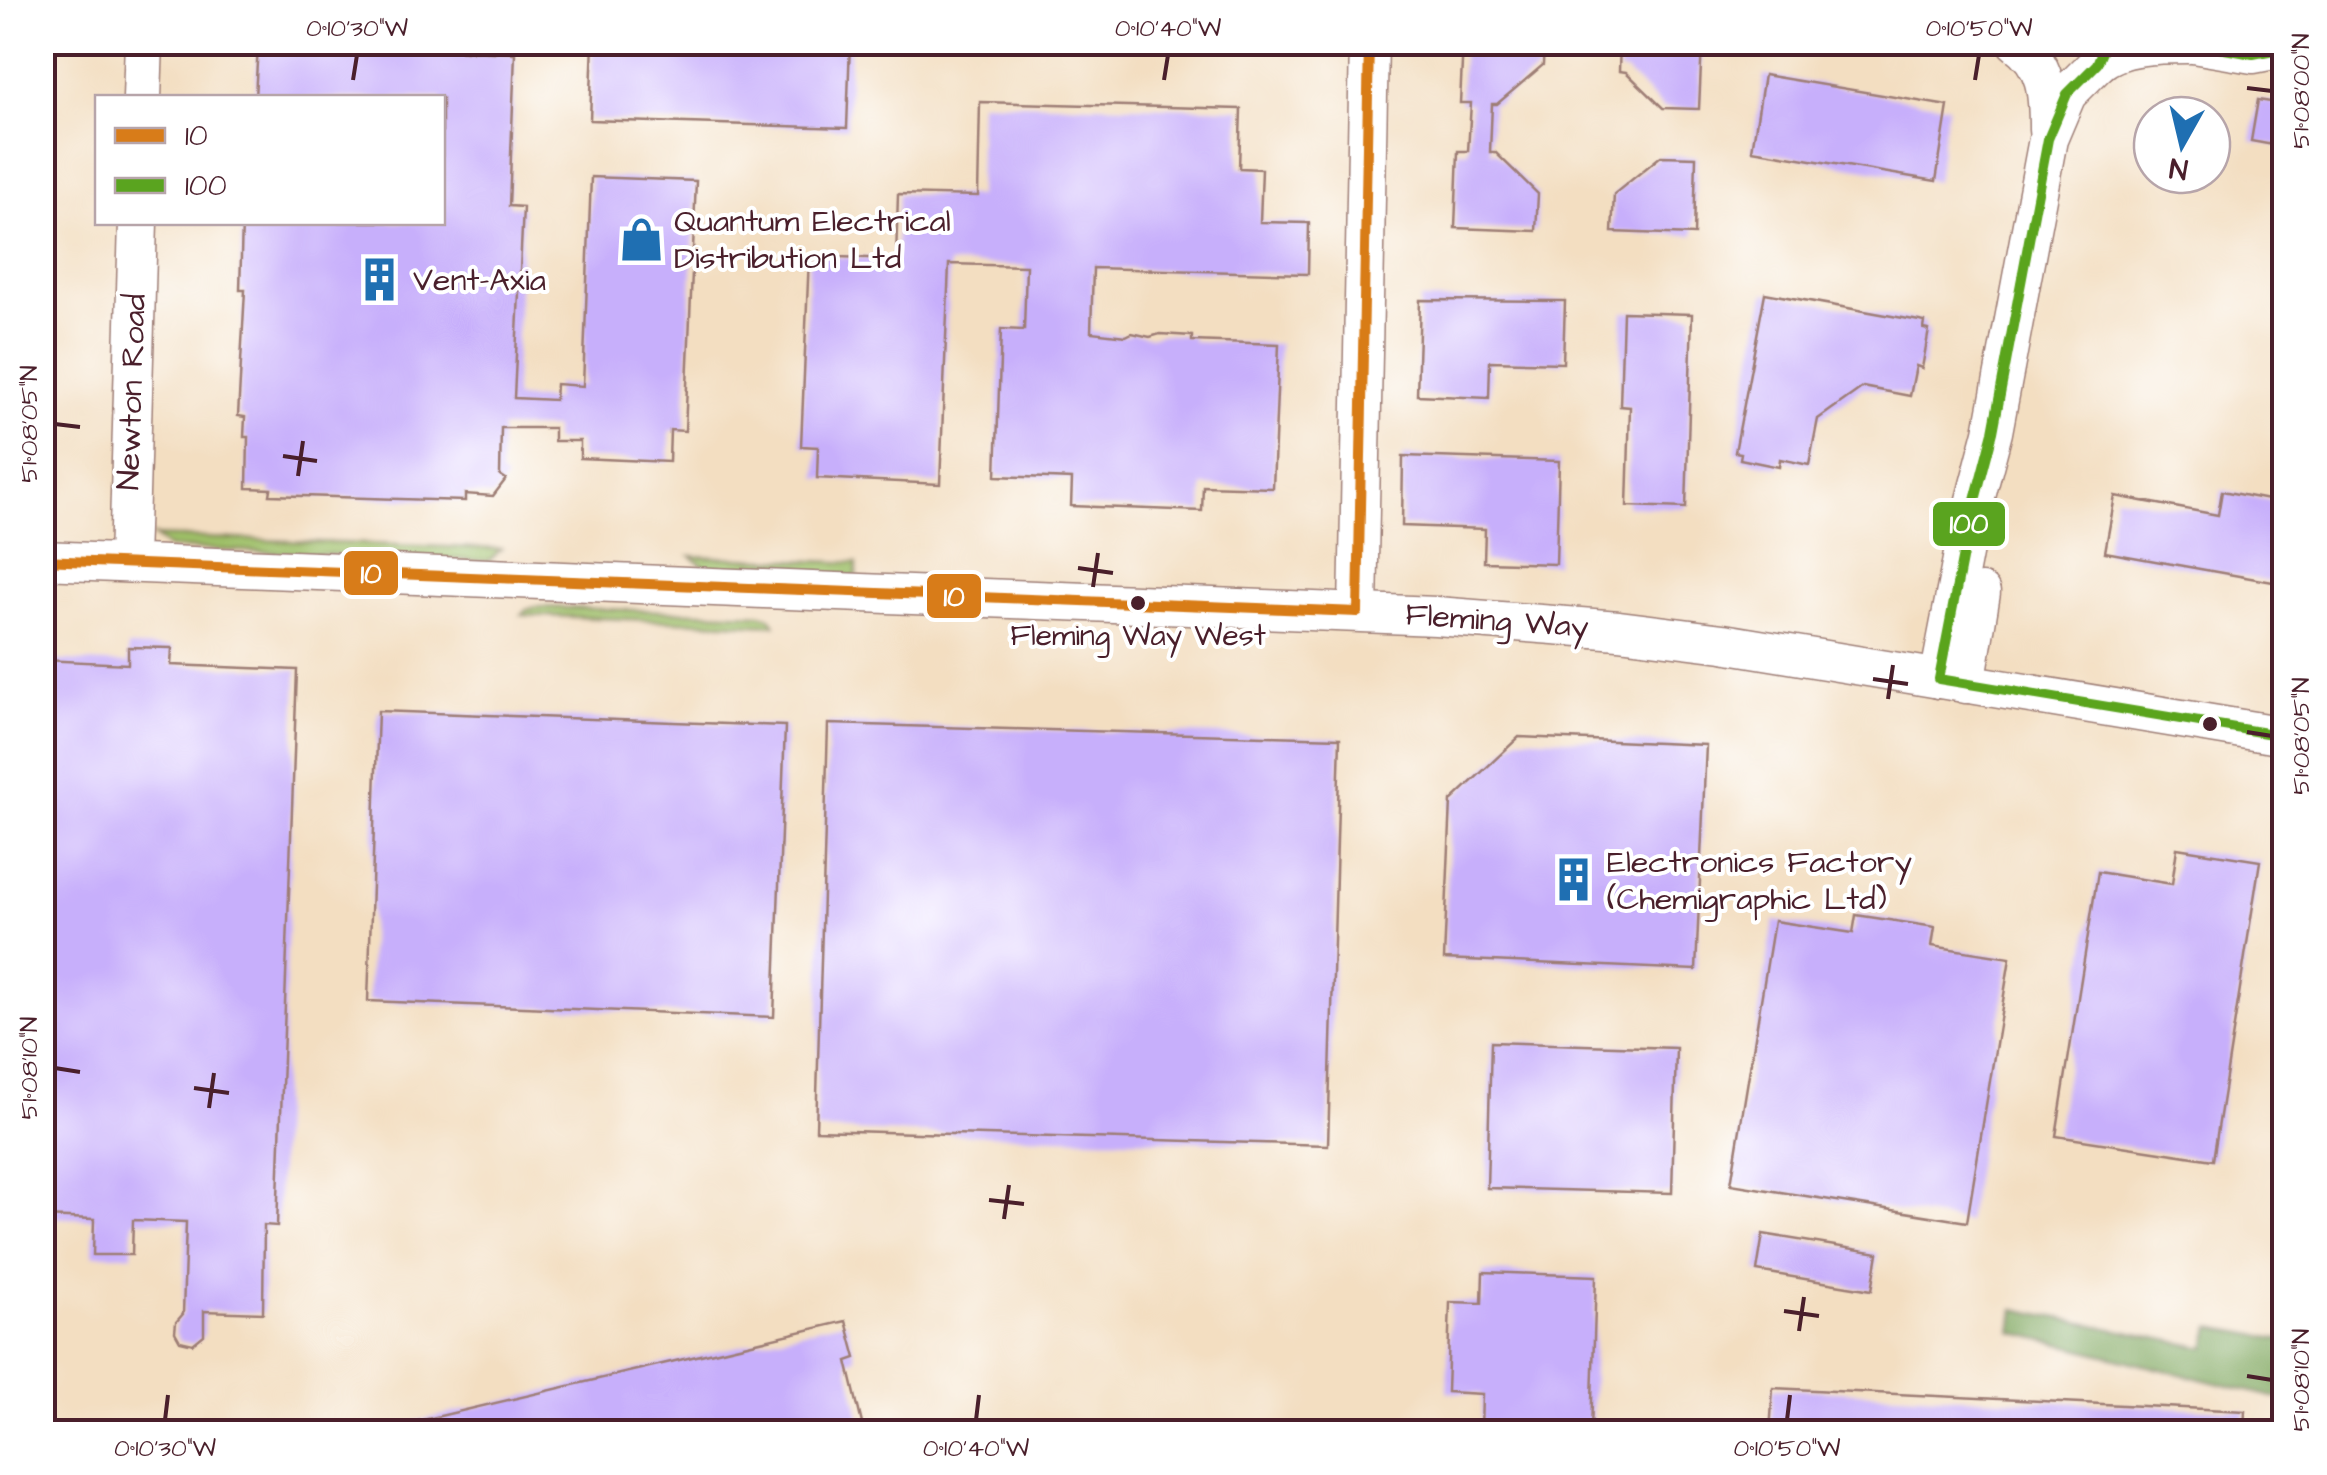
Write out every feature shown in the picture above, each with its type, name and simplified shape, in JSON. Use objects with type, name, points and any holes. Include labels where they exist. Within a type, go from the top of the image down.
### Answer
[{"type":"street","points":[[142,95],[144,42]]},
{"type":"street","points":[[1358,612],[1369,42]]},
{"type":"street","points":[[2027,48],[2054,75],[2071,77],[2096,60],[2124,51],[2184,44],[2253,54],[2284,48]]},
{"type":"street","points":[[2027,48],[2047,90],[2048,139]]},
{"type":"street","points":[[1952,681],[1995,516],[1993,432],[2048,139],[2066,94],[2096,60]]},
{"type":"street","name":"Newton Road","points":[[128,562],[138,225]]},
{"type":"street","name":"Fleming Way","points":[[42,560],[1358,612],[1619,630],[1722,643],[2284,736]]},
{"type":"green space","points":[[153,536],[501,549],[489,561],[168,548]]},
{"type":"green space","points":[[691,556],[857,563],[856,577],[709,570]]},
{"type":"green space","points":[[536,607],[761,614],[770,617],[775,625],[522,615]]},
{"type":"green space","points":[[2015,1309],[2206,1348],[2211,1327],[2284,1340],[2284,1400],[2012,1332]]},
{"type":"building","name":"Vent-Axia","points":[[324,42],[370,42],[370,47],[515,53],[509,206],[523,207],[514,398],[555,400],[556,384],[583,386],[591,177],[696,181],[685,431],[670,430],[669,462],[580,458],[580,441],[554,441],[554,428],[501,428],[500,475],[506,479],[493,496],[465,494],[465,501],[270,495],[271,489],[247,488],[248,437],[244,437],[245,417],[238,416],[245,290],[240,290],[242,225],[445,225],[445,95],[255,95],[258,44],[324,47]]},
{"type":"building","points":[[593,42],[850,42],[847,128],[590,120]]},
{"type":"building","points":[[1463,42],[1544,42],[1543,65],[1497,104],[1492,104],[1490,152],[1495,152],[1538,194],[1536,231],[1455,228],[1458,151],[1468,151],[1471,103],[1460,103]]},
{"type":"building","points":[[1620,42],[1702,42],[1699,109],[1663,108],[1626,72],[1619,71]]},
{"type":"building","points":[[1764,75],[1948,106],[1936,181],[1752,150]]},
{"type":"building","points":[[2258,100],[2284,104],[2284,147],[2251,141]]},
{"type":"building","points":[[980,102],[1241,109],[1239,168],[1262,169],[1260,222],[1309,223],[1308,274],[1093,268],[1091,332],[1279,344],[1273,488],[1203,486],[1202,511],[1071,506],[1072,479],[996,476],[1001,329],[1024,330],[1026,266],[949,264],[940,484],[817,478],[818,447],[801,446],[809,256],[896,259],[898,194],[978,196]]},
{"type":"building","points":[[1661,156],[1696,157],[1694,235],[1612,232],[1614,194]]},
{"type":"building","points":[[1765,293],[1925,322],[1924,329],[1929,330],[1922,368],[1916,366],[1910,396],[1863,387],[1818,419],[1809,465],[1780,459],[1779,467],[1740,459],[1741,453],[1735,452]]},
{"type":"building","points":[[1420,300],[1565,301],[1563,363],[1490,361],[1489,398],[1417,395]]},
{"type":"building","points":[[1623,312],[1692,314],[1686,508],[1627,506],[1630,407],[1620,406]]},
{"type":"building","points":[[1403,456],[1559,461],[1556,564],[1484,562],[1485,529],[1402,526]]},
{"type":"building","points":[[2222,491],[2284,503],[2284,584],[2105,552],[2115,496],[2218,515]]},
{"type":"building","points":[[128,647],[172,648],[171,665],[297,670],[277,1226],[264,1225],[263,1313],[204,1311],[204,1335],[193,1344],[180,1341],[175,1332],[176,1322],[183,1314],[186,1222],[133,1220],[132,1255],[93,1255],[94,1219],[42,1217],[42,660],[128,664]]},
{"type":"building","points":[[378,711],[785,726],[774,1017],[368,1001]]},
{"type":"building","points":[[828,724],[1340,738],[1328,1145],[816,1130]]},
{"type":"building","name":"Electronics Factory (Chemigraphic Ltd)","points":[[1519,737],[1706,745],[1696,970],[1444,959],[1451,801]]},
{"type":"building","points":[[2177,848],[2260,861],[2213,1160],[2056,1136],[2098,872],[2172,884]]},
{"type":"building","points":[[1856,915],[1935,927],[1932,946],[2010,958],[1967,1222],[1731,1184],[1774,921],[1853,933]]},
{"type":"building","points":[[1491,1042],[1676,1048],[1672,1193],[1487,1188]]},
{"type":"building","points":[[1763,1234],[1878,1253],[1872,1290],[1757,1271]]},
{"type":"building","points":[[1483,1272],[1596,1276],[1591,1432],[1481,1432],[1482,1394],[1447,1392],[1450,1302],[1482,1303]]},
{"type":"building","points":[[846,1321],[856,1358],[847,1361],[864,1432],[407,1432],[406,1424]]},
{"type":"building","points":[[1773,1388],[2245,1411],[2244,1432],[1770,1432]]},
{"type":"transit line","name":"10","points":[[1358,612],[1369,42]]},
{"type":"transit line","name":"100","points":[[2106,42],[2097,64],[2067,94],[2048,139],[1993,432],[1969,523],[1939,679],[2284,736]]},
{"type":"transit line","name":"100","points":[[2184,42],[2253,54],[2284,48]]},
{"type":"transit line","name":"10","points":[[42,560],[1358,612]]},
{"type":"place","name":"Quantum Electrical Distribution Ltd","points":[[641,239]]},
{"type":"place","name":"Vent-Axia","points":[[380,280]]},
{"type":"place","name":"Fleming Way West","points":[[1138,603]]},
{"type":"place","name":"Electronics Factory (Chemigraphic Ltd)","points":[[1574,880]]}]
